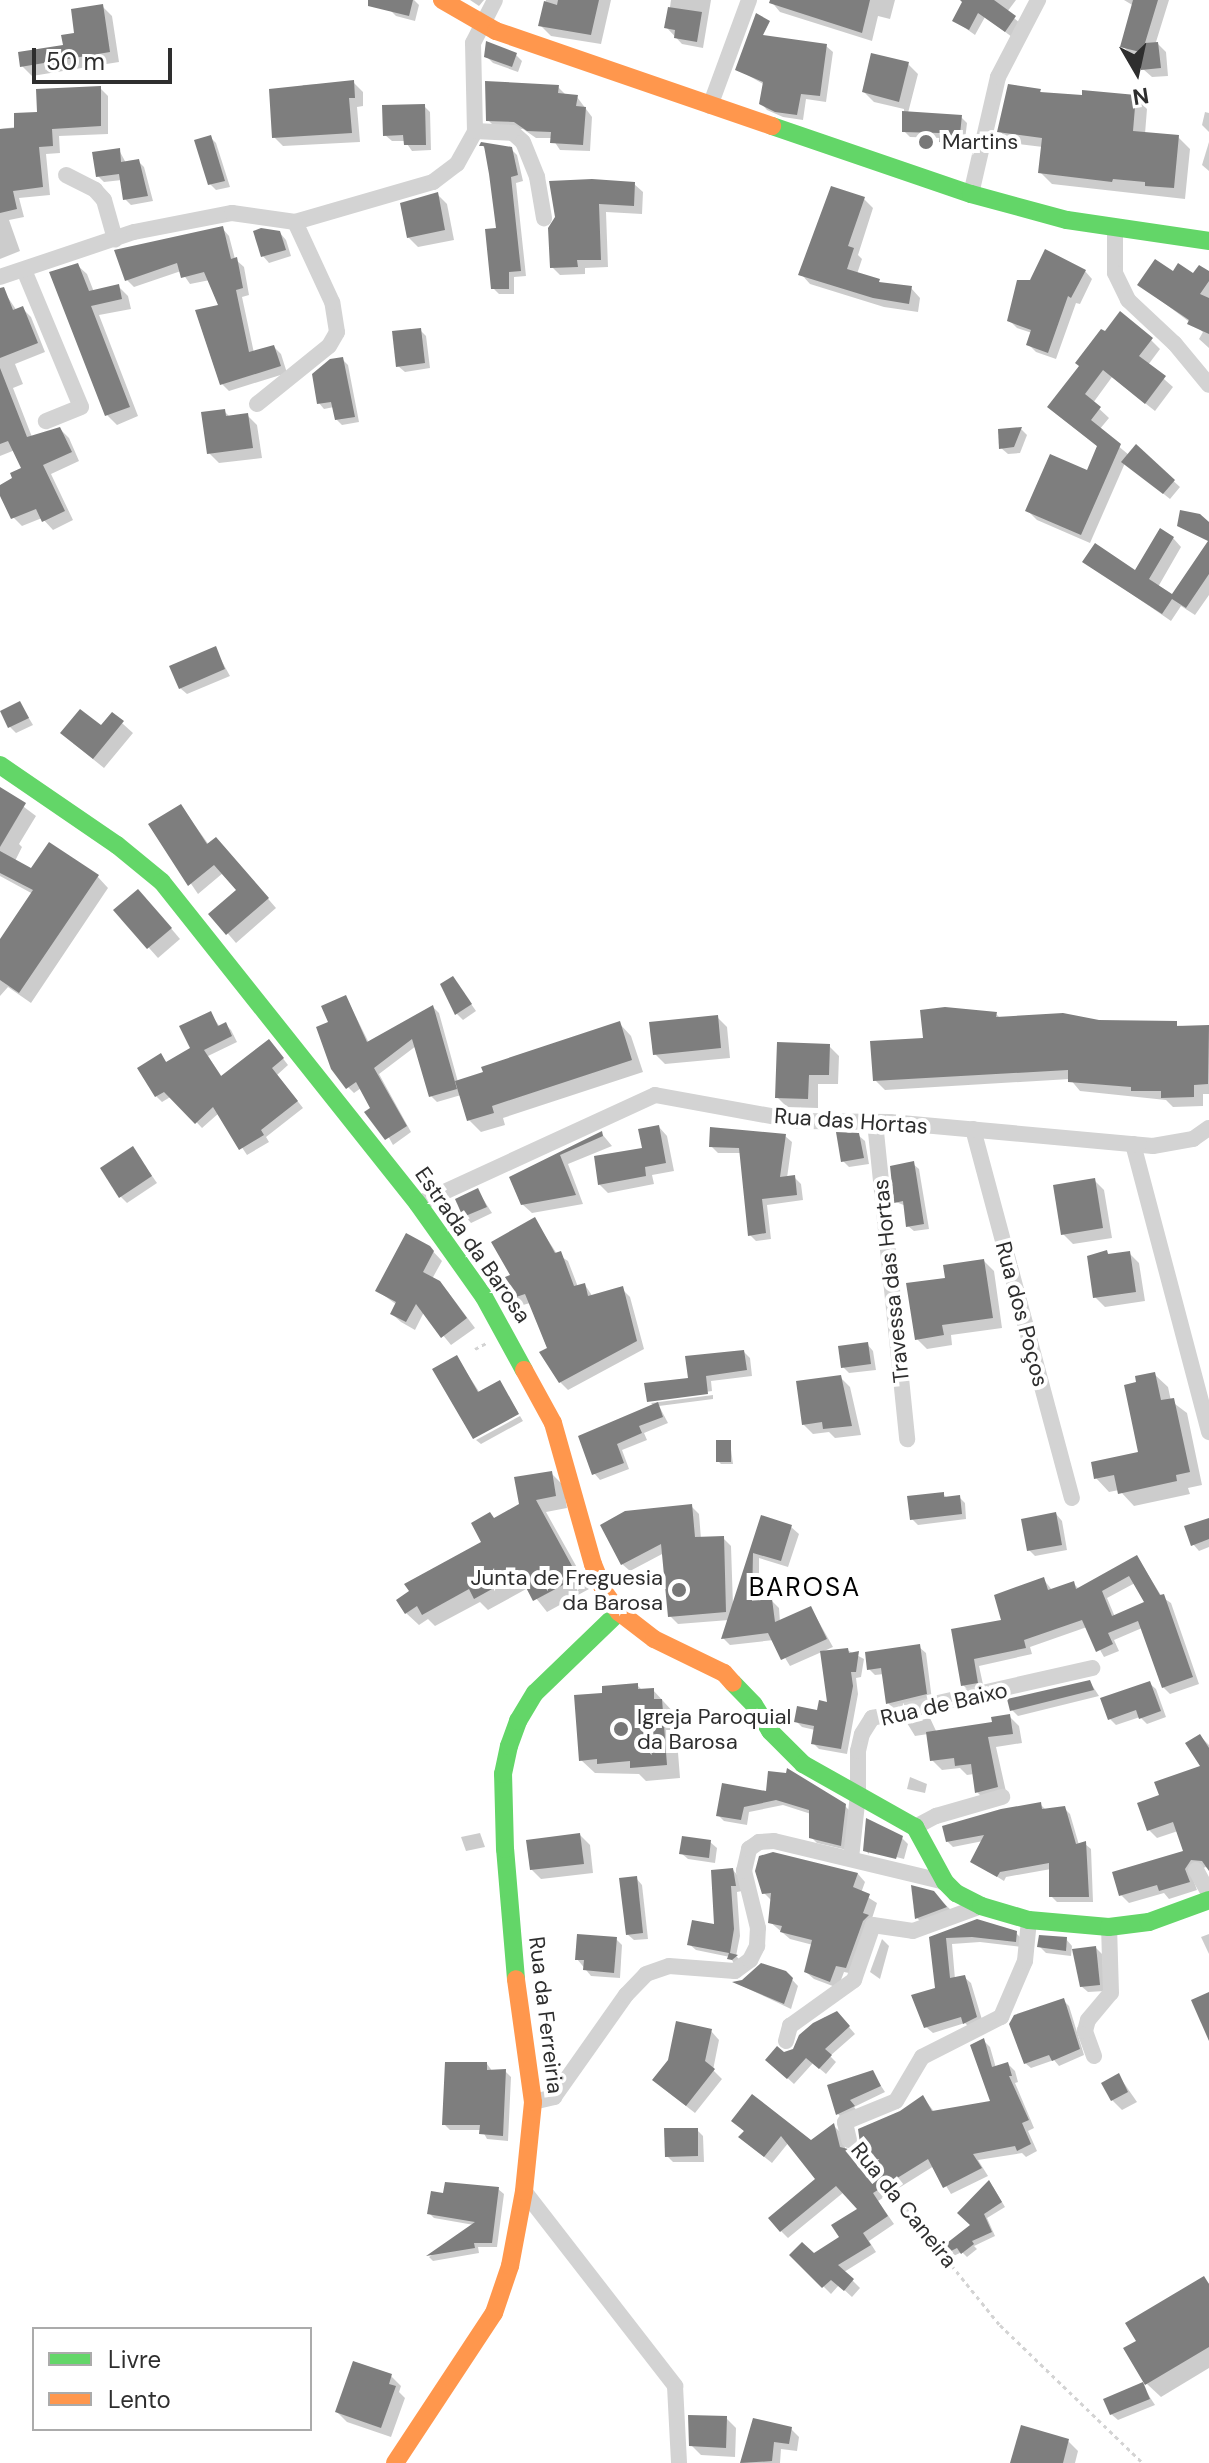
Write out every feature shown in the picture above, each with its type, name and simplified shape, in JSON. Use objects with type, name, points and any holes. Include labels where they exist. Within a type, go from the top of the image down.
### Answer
[{"type":"street","points":[[442,0],[481,24],[710,106],[971,194],[1115,229],[1209,241]]},
{"type":"street","points":[[0,277],[115,239],[232,213],[295,222],[433,182],[457,164],[475,131],[473,43],[495,0]]},
{"type":"street","points":[[710,106],[749,0]]},
{"type":"street","points":[[971,194],[998,77],[1038,0]]},
{"type":"street","points":[[475,131],[513,133],[523,142],[537,177],[544,218]]},
{"type":"street","points":[[66,175],[95,190],[104,200],[115,239]]},
{"type":"street","points":[[257,404],[329,346],[337,332],[338,320],[332,302],[295,222]]},
{"type":"street","points":[[1115,229],[1115,273],[1128,300],[1175,344],[1209,385]]},
{"type":"street","points":[[24,270],[81,407],[46,421]]},
{"type":"street","name":"Estrada da Barosa","points":[[0,765],[117,845],[162,882],[418,1204],[484,1297],[553,1423],[593,1564],[605,1593],[619,1612],[654,1639],[724,1673],[754,1705],[790,1754],[915,1827]]},
{"type":"street","name":"Rua das Hortas","points":[[418,1204],[655,1095],[798,1121],[875,1122],[1153,1146],[1193,1139],[1209,1128]]},
{"type":"street","name":"Travessa das Hortas","points":[[875,1122],[907,1439]]},
{"type":"street","name":"Rua dos Poços","points":[[973,1129],[1072,1498]]},
{"type":"street","points":[[1133,1144],[1209,1432]]},
{"type":"street","name":"Rua da Ferreiria","points":[[395,2463],[494,2313],[510,2266],[524,2191],[533,2102],[512,1945],[503,1774],[518,1721],[535,1693],[567,1658],[619,1612]]},
{"type":"street","name":"Rua de Baixo","points":[[858,1795],[858,1751],[862,1734],[872,1718],[1092,1668]]},
{"type":"street","points":[[851,1858],[858,1795]]},
{"type":"street","points":[[1002,1797],[936,1816],[915,1827],[945,1882],[956,1893],[981,1906],[1029,1920],[1109,1927],[1149,1922],[1209,1900]]},
{"type":"street","points":[[533,2102],[554,2097],[626,1995],[646,1974],[679,1966],[735,1971],[750,1960],[757,1946],[758,1928],[744,1871],[749,1849],[759,1842],[774,1841],[945,1882]]},
{"type":"street","points":[[1196,1870],[1209,1893]]},
{"type":"street","points":[[786,2041],[790,2026],[854,1980],[873,1925],[913,1931],[981,1906]]},
{"type":"street","name":"Rua da Caneira","points":[[849,2140],[845,2122],[896,2101],[922,2057],[1001,2017],[1025,1961],[1029,1920]]},
{"type":"street","points":[[1094,2056],[1087,2045],[1085,2031],[1088,2020],[1111,1993],[1109,1927]]},
{"type":"street","points":[[524,2191],[675,2386],[679,2463]]},
{"type":"path","name":"Rua da Caneira","points":[[849,2140],[877,2169],[1000,2325],[1143,2463]]},
{"type":"building","points":[[368,0],[413,0],[409,16],[368,6]]},
{"type":"building","points":[[558,0],[599,0],[591,35],[538,26],[544,1],[557,5]]},
{"type":"building","points":[[770,0],[870,0],[862,33],[769,3]]},
{"type":"building","points":[[960,0],[994,0],[1016,16],[1005,32],[978,13],[969,30],[952,21],[962,2]]},
{"type":"building","points":[[1133,0],[1158,0],[1145,43],[1158,42],[1161,68],[1141,70],[1140,52],[1120,47]]},
{"type":"building","points":[[103,4],[110,52],[20,67],[18,52],[63,45],[61,35],[74,33],[71,9]]},
{"type":"building","points":[[668,7],[702,12],[697,42],[674,38],[675,30],[664,28]]},
{"type":"building","points":[[756,13],[770,21],[763,35],[827,44],[820,96],[801,94],[797,115],[775,112],[759,104],[763,82],[735,70]]},
{"type":"building","points":[[486,41],[517,53],[512,67],[484,57]]},
{"type":"building","points":[[871,53],[909,62],[899,102],[862,92]]},
{"type":"building","points":[[354,80],[355,98],[349,98],[352,133],[272,138],[269,89]]},
{"type":"building","points":[[485,81],[559,85],[558,93],[578,95],[576,106],[586,107],[583,145],[550,143],[551,132],[527,131],[514,122],[486,121]]},
{"type":"building","points":[[1008,84],[1041,89],[1040,92],[1082,95],[1082,90],[1136,95],[1133,131],[1179,135],[1174,188],[1145,186],[1145,182],[1113,179],[1112,182],[1038,173],[1042,138],[997,132]]},
{"type":"building","points":[[101,86],[101,126],[52,129],[53,146],[39,147],[43,187],[13,191],[17,209],[0,213],[0,129],[14,128],[14,113],[37,112],[36,89]]},
{"type":"building","points":[[425,104],[426,145],[404,145],[403,135],[383,136],[382,105]]},
{"type":"building","points":[[902,111],[962,115],[959,144],[939,142],[940,133],[902,132]]},
{"type":"building","points":[[211,135],[225,181],[208,185],[194,140]]},
{"type":"building","points":[[481,142],[512,147],[518,175],[511,177],[521,271],[509,272],[509,289],[491,289],[485,229],[496,228],[484,146],[479,146]]},
{"type":"building","points":[[120,148],[121,162],[139,159],[148,196],[123,200],[119,174],[96,177],[92,152]]},
{"type":"building","points":[[592,179],[635,182],[634,206],[599,204],[601,260],[577,260],[578,267],[550,268],[548,228],[555,217],[549,181]]},
{"type":"building","points":[[831,186],[865,197],[848,246],[854,248],[847,269],[880,279],[879,282],[912,286],[909,304],[873,298],[798,275]]},
{"type":"building","points":[[438,192],[445,230],[407,238],[400,203]]},
{"type":"building","points":[[223,226],[231,259],[237,257],[243,288],[236,290],[249,352],[274,345],[281,366],[220,385],[195,310],[218,305],[204,272],[181,278],[177,263],[125,281],[114,250]]},
{"type":"building","points":[[261,228],[280,231],[286,250],[261,257],[253,231]]},
{"type":"building","points":[[1045,249],[1086,270],[1071,298],[1068,296],[1048,353],[1026,345],[1031,330],[1007,321],[1017,280],[1030,280]]},
{"type":"building","points":[[1155,259],[1173,271],[1178,263],[1193,273],[1199,265],[1209,271],[1209,281],[1200,294],[1209,298],[1209,334],[1187,324],[1189,320],[1137,285]]},
{"type":"building","points":[[78,263],[89,291],[119,284],[122,299],[91,306],[130,407],[105,416],[49,272]]},
{"type":"building","points":[[4,287],[13,310],[23,306],[38,343],[0,358],[0,288]]},
{"type":"building","points":[[1120,311],[1153,338],[1139,356],[1166,376],[1145,404],[1103,370],[1085,394],[1101,407],[1091,420],[1121,444],[1081,535],[1025,511],[1050,454],[1087,470],[1097,446],[1047,407],[1079,366],[1075,363],[1101,329],[1105,331]]},
{"type":"building","points":[[421,328],[425,363],[396,367],[392,331]]},
{"type":"building","points":[[343,357],[355,417],[335,420],[331,402],[317,404],[312,374],[330,359]]},
{"type":"building","points":[[0,368],[27,437],[60,427],[72,452],[43,465],[65,511],[42,522],[36,509],[11,519],[0,496],[0,485],[12,478],[10,473],[21,468],[8,441],[0,444]]},
{"type":"building","points":[[225,409],[226,416],[248,413],[253,448],[207,454],[201,412]]},
{"type":"building","points":[[1022,427],[1014,447],[999,449],[998,429]]},
{"type":"building","points":[[1136,444],[1175,480],[1163,494],[1121,462]]},
{"type":"building","points":[[1180,510],[1200,514],[1209,522],[1209,574],[1186,608],[1172,599],[1162,614],[1082,562],[1095,543],[1135,570],[1160,528],[1174,537],[1149,579],[1172,594],[1208,541],[1177,526]]},
{"type":"building","points":[[216,646],[225,669],[179,689],[169,666]]},
{"type":"building","points":[[20,701],[29,718],[8,728],[0,711]]},
{"type":"building","points":[[80,709],[101,725],[112,712],[124,721],[93,759],[60,733]]},
{"type":"building","points":[[0,787],[26,803],[0,847]]},
{"type":"building","points":[[181,804],[207,844],[216,837],[269,898],[226,935],[208,914],[236,890],[214,865],[188,886],[148,824]]},
{"type":"building","points":[[49,842],[99,875],[19,993],[0,980],[0,939],[33,890],[0,873],[0,851],[31,868]]},
{"type":"building","points":[[138,889],[172,928],[147,949],[113,910]]},
{"type":"building","points":[[453,976],[472,1004],[455,1015],[440,984]]},
{"type":"building","points":[[346,995],[367,1042],[433,1005],[457,1089],[429,1097],[412,1039],[374,1068],[407,1126],[385,1140],[364,1112],[370,1108],[356,1082],[346,1089],[331,1069],[316,1027],[328,1022],[321,1006]]},
{"type":"building","points":[[945,1007],[997,1012],[996,1017],[1063,1013],[1099,1020],[1177,1021],[1177,1026],[1209,1025],[1208,1084],[1194,1085],[1194,1097],[1161,1098],[1161,1091],[1131,1091],[1131,1087],[1068,1082],[1068,1070],[873,1081],[870,1041],[923,1038],[920,1010]]},
{"type":"building","points":[[211,1011],[218,1026],[226,1022],[232,1036],[204,1050],[221,1076],[269,1039],[284,1058],[272,1068],[298,1101],[261,1130],[264,1135],[239,1150],[213,1107],[195,1124],[164,1092],[155,1097],[137,1068],[161,1053],[166,1062],[190,1048],[179,1026]]},
{"type":"building","points":[[718,1015],[721,1048],[653,1055],[649,1022]]},
{"type":"building","points":[[620,1021],[632,1060],[492,1106],[494,1113],[467,1121],[455,1081],[483,1072],[481,1067]]},
{"type":"building","points":[[777,1042],[830,1044],[829,1075],[809,1075],[808,1099],[775,1098]]},
{"type":"building","points":[[659,1125],[666,1163],[645,1167],[646,1176],[598,1185],[594,1156],[642,1148],[638,1129]]},
{"type":"building","points":[[710,1127],[786,1134],[780,1177],[795,1175],[797,1195],[762,1199],[766,1233],[748,1236],[739,1148],[709,1147]]},
{"type":"building","points":[[602,1131],[603,1136],[560,1155],[576,1195],[521,1205],[509,1177]]},
{"type":"building","points":[[836,1132],[859,1133],[864,1158],[841,1162]]},
{"type":"building","points":[[133,1146],[152,1176],[119,1198],[100,1168]]},
{"type":"building","points":[[914,1161],[924,1224],[906,1227],[903,1201],[894,1203],[890,1166]]},
{"type":"building","points":[[1095,1178],[1103,1228],[1061,1235],[1053,1185]]},
{"type":"building","points":[[478,1188],[487,1207],[463,1217],[455,1199]]},
{"type":"building","points":[[535,1217],[555,1253],[561,1251],[574,1286],[585,1283],[588,1296],[623,1286],[637,1341],[559,1383],[539,1352],[547,1348],[525,1294],[513,1298],[505,1277],[510,1275],[491,1242]]},
{"type":"building","points":[[406,1233],[434,1251],[423,1272],[440,1281],[467,1318],[441,1338],[416,1304],[406,1322],[390,1314],[396,1302],[375,1291]]},
{"type":"building","points":[[1107,1250],[1108,1254],[1130,1251],[1136,1292],[1093,1298],[1087,1256]]},
{"type":"building","points":[[984,1259],[993,1318],[942,1325],[944,1335],[915,1340],[906,1283],[945,1278],[943,1265]]},
{"type":"building","points":[[868,1342],[871,1364],[841,1368],[838,1346]]},
{"type":"building","points":[[744,1350],[747,1370],[706,1376],[708,1394],[647,1402],[644,1383],[688,1378],[685,1356]]},
{"type":"building","points":[[457,1355],[478,1392],[500,1380],[519,1414],[473,1439],[432,1369]]},
{"type":"building","points":[[1155,1372],[1161,1400],[1174,1398],[1190,1472],[1176,1475],[1177,1481],[1118,1494],[1114,1475],[1094,1479],[1091,1462],[1138,1452],[1124,1385],[1136,1382],[1135,1376]]},
{"type":"building","points":[[841,1375],[852,1426],[823,1429],[822,1422],[802,1425],[796,1381]]},
{"type":"building","points":[[658,1402],[663,1417],[639,1426],[642,1433],[617,1444],[624,1463],[592,1475],[578,1436]]},
{"type":"building","points":[[716,1440],[731,1440],[731,1462],[716,1462]]},
{"type":"building","points":[[552,1471],[556,1496],[536,1500],[578,1577],[533,1601],[519,1574],[474,1599],[469,1589],[422,1615],[417,1606],[405,1614],[396,1600],[409,1591],[404,1584],[481,1542],[471,1523],[490,1512],[494,1518],[519,1504],[514,1477]]},
{"type":"building","points":[[944,1492],[944,1497],[960,1495],[962,1514],[910,1520],[907,1496]]},
{"type":"building","points":[[692,1504],[695,1537],[724,1536],[726,1612],[668,1617],[661,1544],[621,1565],[600,1525],[625,1511]]},
{"type":"building","points":[[1056,1512],[1062,1545],[1027,1551],[1021,1519]]},
{"type":"building","points":[[761,1515],[792,1525],[781,1561],[753,1553],[752,1601],[772,1599],[775,1622],[811,1606],[827,1639],[781,1660],[768,1633],[721,1639]]},
{"type":"building","points":[[1209,1518],[1209,1539],[1191,1546],[1184,1526]]},
{"type":"building","points":[[1137,1555],[1160,1595],[1164,1594],[1193,1677],[1162,1688],[1138,1621],[1108,1633],[1113,1644],[1096,1652],[1082,1620],[1024,1640],[1026,1648],[974,1659],[978,1683],[961,1686],[951,1629],[1001,1620],[994,1595],[1044,1577],[1048,1590],[1074,1581],[1076,1589]],"holes":[[[1129,1576],[1144,1602],[1112,1616],[1102,1591]]]},
{"type":"building","points":[[920,1644],[927,1694],[886,1704],[881,1668],[867,1670],[865,1652]]},
{"type":"building","points":[[848,1648],[849,1653],[859,1651],[856,1672],[851,1672],[853,1686],[841,1749],[811,1744],[814,1726],[794,1722],[797,1706],[817,1710],[819,1700],[827,1702],[820,1651]]},
{"type":"building","points":[[1090,1680],[1094,1690],[1010,1711],[1007,1699]]},
{"type":"building","points":[[1150,1681],[1161,1711],[1139,1719],[1136,1710],[1108,1720],[1100,1698]]},
{"type":"building","name":"Igreja Paroquial da Barosa","points":[[638,1683],[638,1689],[654,1688],[654,1699],[662,1699],[667,1765],[630,1768],[630,1761],[597,1764],[597,1759],[579,1761],[574,1695],[602,1693],[602,1686]]},
{"type":"building","points":[[1010,1714],[1013,1734],[988,1737],[998,1787],[975,1793],[971,1764],[955,1766],[954,1758],[930,1761],[926,1732],[992,1722],[991,1717]]},
{"type":"building","points":[[1200,1734],[1209,1748],[1209,1871],[1202,1861],[1191,1860],[1185,1869],[1190,1882],[1159,1891],[1157,1885],[1119,1896],[1112,1872],[1183,1851],[1173,1822],[1147,1831],[1137,1803],[1159,1795],[1154,1782],[1200,1766],[1185,1743]]},
{"type":"building","points":[[787,1768],[846,1804],[841,1846],[809,1838],[809,1810],[776,1800],[744,1807],[741,1820],[716,1816],[722,1783],[766,1791],[768,1771],[786,1773]]},
{"type":"building","points":[[1041,1802],[1042,1809],[1065,1806],[1076,1844],[1086,1841],[1089,1897],[1049,1897],[1049,1863],[1000,1872],[997,1877],[970,1862],[984,1835],[946,1842],[942,1826],[1001,1809]]},
{"type":"building","points":[[866,1818],[903,1836],[896,1859],[863,1851]]},
{"type":"building","points":[[580,1833],[584,1864],[530,1870],[526,1840]]},
{"type":"building","points":[[682,1836],[711,1840],[709,1858],[679,1854]]},
{"type":"building","points":[[773,1852],[858,1873],[853,1887],[870,1894],[863,1913],[869,1915],[863,1921],[846,1968],[836,1966],[830,1982],[804,1972],[812,1940],[780,1932],[782,1926],[768,1923],[771,1893],[762,1894],[755,1871],[759,1856]]},
{"type":"building","points":[[733,1868],[736,1886],[731,1886],[734,1929],[730,1953],[738,1955],[732,1960],[727,1959],[729,1953],[687,1945],[692,1920],[714,1924],[711,1870]]},
{"type":"building","points":[[637,1876],[643,1933],[626,1935],[619,1878]]},
{"type":"building","points":[[911,1885],[934,1891],[947,1907],[915,1919]]},
{"type":"building","points":[[977,1919],[1017,1931],[1016,1942],[972,1937],[946,1938],[950,1978],[965,1975],[977,2017],[963,2024],[961,2017],[924,2028],[911,1995],[935,1988],[929,1937]]},
{"type":"building","points":[[577,1934],[617,1937],[614,1973],[583,1970],[584,1960],[575,1960]]},
{"type":"building","points":[[1039,1935],[1067,1937],[1066,1951],[1037,1947]]},
{"type":"building","points":[[1096,1946],[1100,1985],[1080,1987],[1072,1949]]},
{"type":"building","points":[[761,1963],[786,1971],[793,1978],[784,2004],[732,1982],[742,1980]]},
{"type":"building","points":[[1209,1992],[1209,2041],[1191,2000]]},
{"type":"building","points":[[1064,1998],[1080,2049],[1052,2061],[1049,2055],[1024,2064],[1009,2024],[1014,2015]]},
{"type":"building","points":[[837,2011],[850,2026],[825,2049],[832,2055],[819,2069],[806,2058],[787,2079],[765,2060],[777,2046],[784,2052],[793,2049],[799,2035],[813,2023]]},
{"type":"building","points":[[676,2021],[712,2029],[705,2061],[715,2069],[686,2106],[652,2080],[668,2060]]},
{"type":"building","points":[[984,2038],[992,2067],[1008,2062],[1012,2076],[1009,2076],[1029,2120],[1022,2123],[1031,2144],[1017,2151],[1015,2146],[973,2154],[982,2168],[943,2188],[928,2159],[873,2193],[888,2216],[863,2233],[871,2245],[838,2265],[854,2279],[844,2291],[831,2280],[822,2288],[789,2255],[802,2242],[814,2253],[839,2237],[831,2225],[857,2209],[836,2186],[780,2232],[768,2218],[815,2179],[781,2136],[764,2157],[738,2137],[744,2131],[731,2121],[752,2094],[811,2140],[834,2123],[840,2147],[852,2150],[860,2143],[858,2129],[900,2111],[923,2095],[932,2111],[990,2101],[970,2045]]},
{"type":"building","points":[[445,2062],[487,2062],[487,2070],[506,2069],[503,2136],[479,2134],[480,2125],[442,2125]]},
{"type":"building","points":[[873,2070],[881,2086],[850,2100],[855,2106],[836,2115],[827,2085]]},
{"type":"building","points":[[1119,2073],[1128,2092],[1111,2101],[1101,2083]]},
{"type":"building","points":[[664,2128],[698,2128],[698,2156],[665,2157]]},
{"type":"building","points":[[989,2180],[1002,2202],[984,2214],[992,2232],[972,2241],[974,2244],[961,2254],[957,2248],[941,2256],[938,2250],[970,2225],[957,2213]]},
{"type":"building","points":[[445,2182],[499,2187],[492,2243],[474,2243],[475,2248],[426,2256],[475,2222],[427,2214],[431,2191],[443,2193]]},
{"type":"building","points":[[1204,2276],[1209,2284],[1209,2347],[1145,2385],[1123,2348],[1136,2341],[1125,2323]]},
{"type":"building","points":[[353,2361],[392,2374],[389,2384],[396,2386],[381,2428],[335,2412]]},
{"type":"building","points":[[1143,2382],[1150,2399],[1110,2415],[1103,2399]]},
{"type":"building","points":[[688,2415],[727,2416],[726,2448],[689,2446]]},
{"type":"building","points":[[753,2418],[792,2427],[789,2444],[774,2442],[772,2461],[740,2463]]},
{"type":"building","points":[[1021,2425],[1069,2439],[1063,2463],[1010,2463]]},
{"type":"traffic: fast","points":[[772,126],[971,194],[1067,220],[1209,241]]},
{"type":"traffic: fast","points":[[0,765],[117,845],[162,882],[418,1204],[484,1297],[524,1370]]},
{"type":"traffic: fast","points":[[516,1979],[505,1849],[503,1774],[509,1746],[518,1721],[535,1693],[619,1612]]},
{"type":"traffic: fast","points":[[733,1683],[754,1705],[770,1731],[803,1764],[915,1827],[945,1882],[956,1893],[981,1906],[1029,1920],[1109,1927],[1149,1922],[1209,1900]]},
{"type":"traffic: slow","points":[[442,0],[496,31],[772,126]]},
{"type":"traffic: slow","points":[[524,1370],[553,1423],[593,1564],[605,1593],[619,1612],[654,1639],[724,1673],[733,1683]]},
{"type":"traffic: slow","points":[[395,2463],[494,2313],[510,2266],[524,2191],[533,2102],[516,1979]]},
{"type":"place","name":"Martins","points":[[926,142]]},
{"type":"place","name":"Junta de Freguesia da Barosa","points":[[679,1590]]},
{"type":"place","name":"Igreja Paroquial da Barosa","points":[[621,1729]]},
{"type":"district","name":"BAROSA","points":[[805,1588]]}]
